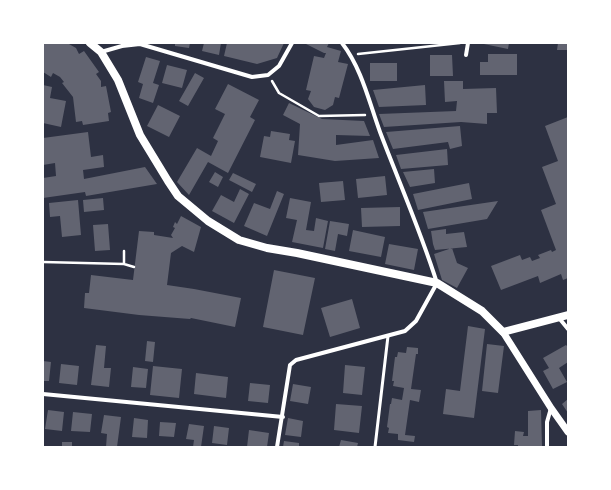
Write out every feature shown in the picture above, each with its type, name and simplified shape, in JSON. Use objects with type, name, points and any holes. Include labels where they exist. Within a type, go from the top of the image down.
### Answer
[{"type":"main road","points":[[90,43],[101,52],[118,80],[140,135],[178,196],[208,221],[239,240],[267,248],[437,283],[482,311],[503,332],[568,315]]},
{"type":"street","points":[[101,52],[122,46],[140,44],[252,78],[268,75],[279,66],[292,43]]},
{"type":"street","points":[[277,447],[283,417],[290,365],[296,360],[405,331],[416,321],[437,283],[358,68],[351,54],[342,43]]},
{"type":"street","points":[[466,55],[468,43]]},
{"type":"street","points":[[559,318],[568,329]]},
{"type":"street","points":[[503,332],[568,432]]},
{"type":"street","points":[[43,394],[283,417]]},
{"type":"street","points":[[547,447],[547,422],[551,408]]},
{"type":"lane","points":[[376,447],[388,336]]},
{"type":"path","points":[[351,54],[465,43]]},
{"type":"path","points":[[268,75],[279,93],[319,116],[374,115]]},
{"type":"path","points":[[124,250],[124,264]]},
{"type":"path","points":[[43,262],[124,264],[134,267]]},
{"type":"building","points":[[43,43],[69,43],[76,48],[79,54],[84,51],[99,72],[96,74],[101,81],[101,87],[106,86],[111,112],[108,113],[109,121],[83,125],[82,121],[76,122],[73,97],[62,83],[64,82],[60,77],[53,73],[51,77],[43,72]]},
{"type":"building","points":[[175,43],[190,43],[189,48],[175,46]]},
{"type":"building","points":[[204,43],[221,43],[219,55],[202,51]]},
{"type":"building","points":[[227,43],[284,43],[277,58],[257,64],[224,56]]},
{"type":"building","points":[[304,43],[329,43],[327,47],[341,51],[338,62],[348,64],[339,98],[335,97],[333,105],[325,110],[314,107],[308,99],[311,91],[306,90],[314,56],[324,58],[326,53]]},
{"type":"building","points":[[479,43],[509,43],[508,49]]},
{"type":"building","points":[[558,43],[568,43],[568,50],[557,50]]},
{"type":"building","points":[[488,54],[517,54],[517,75],[480,75],[480,62],[488,62]]},
{"type":"building","points":[[430,55],[452,55],[453,76],[430,76]]},
{"type":"building","points":[[146,57],[160,61],[153,83],[159,85],[153,103],[139,98],[143,84],[138,82]]},
{"type":"building","points":[[370,63],[397,63],[397,81],[370,81]]},
{"type":"building","points":[[167,65],[187,70],[182,88],[162,83]]},
{"type":"building","points":[[195,73],[204,78],[188,106],[179,101]]},
{"type":"building","points":[[444,81],[463,81],[463,89],[496,88],[497,113],[487,113],[487,124],[461,122],[384,127],[379,114],[456,111],[457,101],[445,102]]},
{"type":"building","points":[[228,84],[259,100],[250,117],[255,120],[228,173],[208,162],[189,195],[177,182],[197,148],[211,156],[218,141],[213,138],[225,114],[215,109]]},
{"type":"building","points":[[43,85],[52,87],[50,98],[66,101],[61,127],[43,123]]},
{"type":"building","points":[[425,85],[426,105],[379,107],[373,90]]},
{"type":"building","points":[[289,103],[322,119],[364,121],[370,136],[336,135],[336,145],[373,140],[379,158],[335,161],[298,155],[300,124],[283,115]]},
{"type":"building","points":[[158,105],[180,116],[169,137],[147,126]]},
{"type":"building","points":[[568,117],[568,278],[563,280],[561,274],[540,283],[538,276],[501,290],[491,266],[520,255],[522,260],[530,257],[532,261],[540,258],[538,255],[551,250],[552,252],[556,250],[541,210],[556,204],[542,167],[558,161],[545,126]]},
{"type":"building","points":[[460,126],[462,146],[450,149],[448,142],[393,149],[386,132]]},
{"type":"building","points":[[271,131],[290,134],[289,140],[295,141],[291,163],[260,157],[264,136],[270,137]]},
{"type":"building","points":[[88,132],[91,157],[103,155],[104,167],[83,170],[84,179],[145,167],[157,184],[86,196],[85,192],[43,198],[43,178],[56,176],[55,163],[43,165],[43,138]]},
{"type":"building","points":[[447,149],[448,165],[401,169],[396,155]]},
{"type":"building","points":[[434,169],[435,183],[410,187],[403,172]]},
{"type":"building","points":[[215,172],[223,177],[218,187],[209,182]]},
{"type":"building","points":[[233,173],[256,184],[252,192],[229,180]]},
{"type":"building","points":[[385,176],[387,195],[358,198],[356,179]]},
{"type":"building","points":[[343,181],[345,200],[321,202],[319,183]]},
{"type":"building","points":[[469,183],[472,199],[418,210],[413,194]]},
{"type":"building","points":[[240,189],[249,194],[234,223],[212,211],[221,195],[234,202]]},
{"type":"building","points":[[277,191],[284,194],[267,236],[244,226],[254,203],[270,209]]},
{"type":"building","points":[[103,198],[104,210],[84,212],[83,200]]},
{"type":"building","points":[[290,198],[311,202],[306,230],[314,231],[316,218],[328,221],[323,248],[292,242],[297,220],[286,218]]},
{"type":"building","points":[[78,200],[81,235],[62,237],[60,216],[50,217],[49,203]]},
{"type":"building","points":[[498,201],[487,219],[428,229],[423,212]]},
{"type":"building","points":[[400,207],[400,226],[362,227],[361,208]]},
{"type":"building","points":[[181,216],[201,227],[194,252],[182,246],[171,253],[167,285],[241,298],[235,327],[191,318],[139,315],[84,308],[85,293],[89,293],[91,275],[133,280],[139,231],[154,232],[154,235],[173,238],[171,235],[175,228],[173,227],[175,222],[177,224]]},
{"type":"building","points":[[330,221],[349,224],[347,236],[338,234],[335,251],[325,249]]},
{"type":"building","points":[[108,224],[110,250],[95,251],[93,225]]},
{"type":"building","points":[[446,229],[446,234],[464,232],[467,247],[435,250],[431,231]]},
{"type":"building","points":[[353,230],[385,237],[381,257],[349,251]]},
{"type":"building","points":[[389,244],[418,249],[414,270],[385,264]]},
{"type":"building","points":[[452,248],[457,263],[468,268],[457,288],[442,280],[434,254]]},
{"type":"building","points":[[274,270],[315,278],[303,335],[263,327]]},
{"type":"building","points":[[352,299],[360,328],[330,337],[321,308]]},
{"type":"building","points":[[468,326],[485,329],[474,418],[443,414],[446,389],[460,391]]},
{"type":"building","points":[[147,341],[155,342],[153,362],[145,361]]},
{"type":"building","points":[[487,344],[504,346],[498,393],[482,391]]},
{"type":"building","points":[[96,345],[106,346],[104,368],[111,368],[109,387],[91,385]]},
{"type":"building","points":[[566,345],[568,347],[568,362],[559,368],[567,382],[553,389],[543,371],[549,368],[543,358]]},
{"type":"building","points":[[407,347],[418,348],[411,389],[421,390],[419,402],[410,400],[405,435],[415,436],[414,442],[398,440],[398,434],[388,433],[389,428],[387,427],[392,398],[402,400],[404,388],[393,386],[394,381],[392,381],[395,357],[397,357],[398,352],[406,353]]},
{"type":"building","points":[[43,361],[51,362],[49,381],[43,381]]},
{"type":"building","points":[[61,364],[79,366],[77,385],[59,383]]},
{"type":"building","points":[[345,365],[365,367],[362,395],[343,393]]},
{"type":"building","points":[[153,366],[182,369],[179,398],[150,395]]},
{"type":"building","points":[[133,367],[148,369],[146,388],[131,387]]},
{"type":"building","points":[[196,373],[228,377],[226,398],[194,394]]},
{"type":"building","points":[[250,383],[270,385],[268,403],[248,401]]},
{"type":"building","points":[[293,384],[311,387],[308,404],[290,401]]},
{"type":"building","points":[[568,399],[568,413],[562,404]]},
{"type":"building","points":[[336,404],[362,406],[359,433],[334,430]]},
{"type":"building","points":[[48,410],[64,412],[62,431],[45,429]]},
{"type":"building","points":[[541,410],[542,447],[518,447],[518,445],[514,445],[515,431],[524,432],[523,436],[528,436],[528,411]]},
{"type":"building","points":[[73,412],[92,414],[90,432],[71,431]]},
{"type":"building","points":[[104,415],[121,417],[117,447],[106,447],[107,434],[101,433]]},
{"type":"building","points":[[134,418],[148,420],[147,438],[132,437]]},
{"type":"building","points":[[288,418],[303,421],[301,437],[285,435]]},
{"type":"building","points":[[160,422],[176,423],[174,437],[159,436]]},
{"type":"building","points":[[189,424],[204,426],[201,447],[193,447],[194,440],[186,439]]},
{"type":"building","points":[[214,426],[229,428],[227,445],[212,443]]},
{"type":"building","points":[[249,430],[269,433],[267,447],[247,447]]},
{"type":"building","points":[[341,440],[358,443],[357,447],[339,447]]},
{"type":"building","points":[[284,441],[299,443],[299,447],[283,447]]},
{"type":"building","points":[[62,442],[72,442],[72,447],[62,447]]}]
